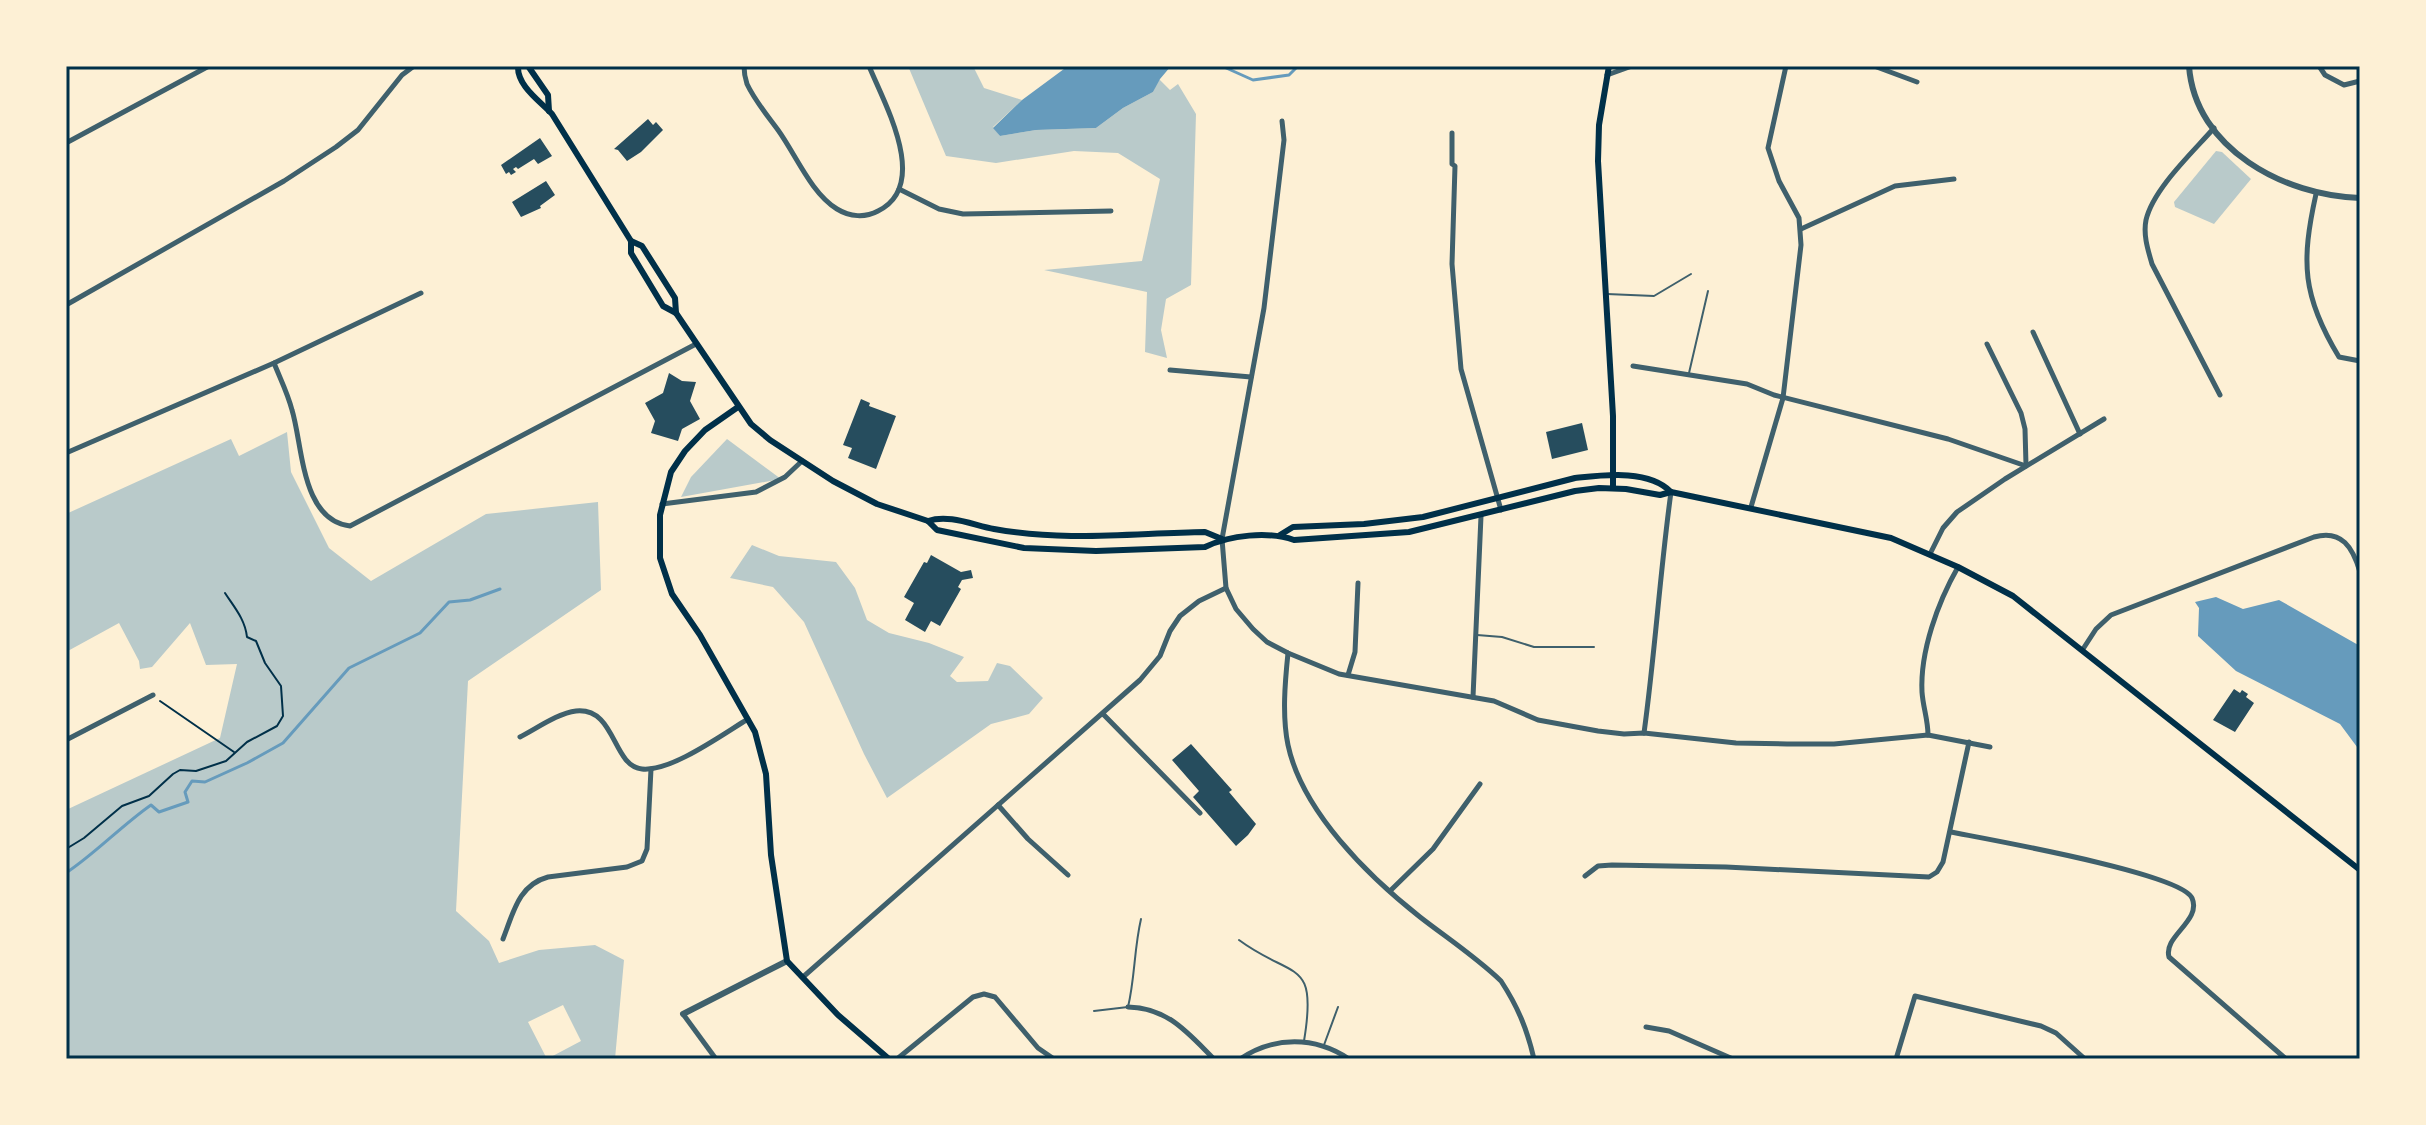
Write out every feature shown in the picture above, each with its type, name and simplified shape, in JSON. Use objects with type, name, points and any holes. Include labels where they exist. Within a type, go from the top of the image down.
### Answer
[{"type":"main road","points":[[518,66],[518,73],[536,102],[549,111],[631,241],[631,253],[663,306],[676,313],[751,424],[833,481],[877,504],[928,521],[937,530],[1024,548],[1065,551],[1205,547],[1222,539],[1280,535],[1294,540],[1378,536],[1481,516],[1575,491],[1613,488],[1660,495],[1671,492],[1891,538],[1958,567],[2013,596],[2360,870]]},
{"type":"main road","points":[[528,66],[548,95],[549,111]]},
{"type":"main road","points":[[1609,66],[1599,125],[1598,161],[1613,416],[1613,488]]},
{"type":"main road","points":[[631,241],[642,246],[675,298],[676,313]]},
{"type":"main road","points":[[738,407],[705,430],[671,472],[661,504],[658,540],[666,581],[755,732],[766,774],[771,855],[787,961],[838,1015],[889,1059]]},
{"type":"main road","points":[[1280,535],[1293,527],[1364,524],[1423,517],[1575,478],[1613,474],[1662,482],[1671,492]]},
{"type":"main road","points":[[928,521],[941,517],[995,529],[1068,538],[1205,532],[1222,539]]},
{"type":"street","points":[[66,143],[209,66]]},
{"type":"street","points":[[66,305],[284,181],[336,147],[358,130],[402,75],[414,66]]},
{"type":"street","points":[[744,66],[750,89],[827,202],[848,214],[867,215],[889,204],[899,189],[904,160],[869,66]]},
{"type":"street","points":[[1607,75],[1632,66]]},
{"type":"street","points":[[1751,507],[1783,398],[1796,305],[1801,229],[1768,148],[1786,66]]},
{"type":"street","points":[[1874,66],[1917,82]]},
{"type":"street","points":[[2189,66],[2196,98],[2214,128],[2237,154],[2281,182],[2316,194],[2360,198]]},
{"type":"street","points":[[2319,66],[2325,75],[2344,85],[2360,81]]},
{"type":"street","points":[[1282,121],[1284,140],[1264,308],[1222,539],[1226,588],[1236,609],[1267,642],[1339,674],[1494,701],[1538,720],[1598,731],[1736,743],[1787,744],[1834,744],[1928,735],[1990,747]]},
{"type":"street","points":[[2214,128],[2155,199],[2146,220],[2146,241],[2152,264],[2220,395]]},
{"type":"street","points":[[1452,133],[1452,164],[1455,166],[1452,264],[1461,369],[1501,510]]},
{"type":"street","points":[[1801,229],[1895,186],[1954,179]]},
{"type":"street","points":[[899,189],[955,213],[1111,211]]},
{"type":"street","points":[[2316,194],[2305,267],[2314,311],[2339,357],[2360,361]]},
{"type":"street","points":[[66,453],[274,363],[421,293]]},
{"type":"street","points":[[2033,332],[2080,434]]},
{"type":"street","points":[[274,363],[292,410],[303,473],[310,490],[330,519],[350,526],[696,344]]},
{"type":"street","points":[[1987,344],[2021,413],[2025,429],[2026,466]]},
{"type":"street","points":[[1633,366],[1747,384],[1783,398],[1948,439],[2026,466]]},
{"type":"street","points":[[1170,370],[1251,377]]},
{"type":"street","points":[[1930,554],[1954,514],[2104,419]]},
{"type":"street","points":[[661,504],[756,492],[785,477],[802,461]]},
{"type":"street","points":[[1644,733],[1671,492]]},
{"type":"street","points":[[1473,697],[1481,516]]},
{"type":"street","points":[[2083,649],[2096,629],[2111,615],[2314,537],[2330,535],[2345,541],[2355,554],[2360,572]]},
{"type":"street","points":[[1928,735],[1922,686],[1931,627],[1958,567]]},
{"type":"street","points":[[1348,675],[1355,652],[1358,583]]},
{"type":"street","points":[[803,977],[1152,668],[1180,616],[1199,601],[1226,588]]},
{"type":"street","points":[[1288,653],[1286,732],[1289,750],[1320,814],[1340,840],[1390,891],[1501,981],[1513,997],[1525,1023],[1534,1059]]},
{"type":"street","points":[[66,740],[153,695]]},
{"type":"street","points":[[520,737],[570,712],[589,712],[604,722],[631,765],[651,769],[692,754],[749,719]]},
{"type":"street","points":[[1103,714],[1200,813]]},
{"type":"street","points":[[1585,876],[1598,866],[1612,865],[1929,877],[1937,872],[1943,862],[1969,742]]},
{"type":"street","points":[[503,939],[521,894],[536,882],[548,877],[627,867],[642,861],[647,849],[651,769]]},
{"type":"street","points":[[1390,891],[1433,849],[1480,784]]},
{"type":"street","points":[[998,805],[1028,839],[1068,875]]},
{"type":"street","points":[[1951,832],[2124,869],[2186,891],[2193,902],[2193,911],[2170,944],[2167,954],[2286,1059]]},
{"type":"street","points":[[716,1059],[683,1014],[787,961]]},
{"type":"street","points":[[897,1059],[973,997],[984,994],[995,997],[1038,1048],[1054,1059]]},
{"type":"street","points":[[1896,1059],[1915,996],[2041,1026],[2056,1033],[2085,1059]]},
{"type":"street","points":[[1128,1007],[1151,1010],[1170,1018],[1183,1026],[1214,1059]]},
{"type":"street","points":[[1646,1027],[1669,1031],[1733,1059]]},
{"type":"street","points":[[1240,1059],[1270,1044],[1304,1042],[1324,1046],[1349,1059]]},
{"type":"lane","points":[[1606,294],[1654,296],[1691,274]]},
{"type":"lane","points":[[1689,374],[1708,291]]},
{"type":"lane","points":[[1476,634],[1502,637],[1534,647],[1594,647]]},
{"type":"lane","points":[[1094,1011],[1128,1007],[1141,919]]},
{"type":"lane","points":[[1239,940],[1288,968],[1307,985],[1309,999],[1304,1042]]},
{"type":"lane","points":[[1324,1046],[1338,1007]]},
{"type":"path","points":[[66,849],[129,801],[149,796],[180,770],[196,771],[226,761],[247,742],[277,726],[283,716],[281,686],[265,663],[256,641],[247,637],[245,624],[225,593]]},
{"type":"path","points":[[153,695],[210,738],[235,752]]},
{"type":"shaded area","points":[[908,66],[973,66],[984,88],[1022,100],[993,127],[1000,136],[1036,130],[1096,128],[1123,108],[1153,92],[1159,79],[1170,90],[1178,84],[1196,114],[1191,285],[1166,299],[1161,330],[1167,358],[1145,352],[1147,292],[1044,270],[1142,261],[1160,179],[1118,153],[1074,151],[996,163],[946,156]]},
{"type":"shaded area","points":[[2216,151],[2222,152],[2251,179],[2214,224],[2175,207],[2174,202]]},
{"type":"shaded area","points":[[287,432],[291,472],[329,548],[371,581],[486,514],[598,502],[601,590],[468,681],[456,911],[489,941],[499,963],[539,950],[595,945],[624,960],[615,1059],[547,1059],[66,1059],[66,810],[220,738],[237,664],[206,665],[190,623],[152,667],[140,669],[139,661],[119,623],[66,652],[66,514],[231,439],[239,456]],"holes":[[[563,1005],[581,1041],[547,1059],[528,1022]]]},
{"type":"shaded area","points":[[727,439],[781,479],[681,497],[691,477]]},
{"type":"shaded area","points":[[752,545],[779,556],[836,562],[855,588],[867,620],[889,633],[929,643],[964,657],[950,676],[957,682],[988,681],[997,663],[1010,666],[1043,698],[1029,714],[991,724],[887,798],[804,622],[773,587],[730,578]]},
{"type":"water","points":[[1068,66],[1171,66],[1153,92],[1123,108],[1096,128],[1036,130],[1000,136],[993,128],[1022,100]]},
{"type":"water","points":[[2216,597],[2243,609],[2279,600],[2360,646],[2360,751],[2340,724],[2236,671],[2198,636],[2199,608],[2195,602]]},
{"type":"building","points":[[648,119],[663,130],[627,161],[614,149]]},
{"type":"building","points":[[540,138],[552,156],[538,164],[534,159],[513,169],[516,172],[511,175],[509,172],[506,174],[501,165]]},
{"type":"building","points":[[546,181],[555,195],[541,208],[521,217],[512,202]]},
{"type":"building","points":[[669,373],[682,381],[696,382],[690,401],[700,419],[682,429],[678,441],[651,433],[655,421],[645,403],[663,393]]},
{"type":"building","points":[[861,399],[870,403],[869,406],[896,416],[876,469],[848,458],[852,448],[843,445]]},
{"type":"building","points":[[1582,423],[1588,450],[1552,459],[1546,432]]},
{"type":"building","points":[[931,555],[961,572],[971,570],[973,578],[962,580],[958,587],[961,589],[940,626],[931,621],[925,632],[905,620],[914,603],[904,597]]},
{"type":"building","points":[[2234,689],[2248,694],[2246,697],[2254,703],[2235,732],[2213,720]]},
{"type":"building","points":[[1191,744],[1232,790],[1229,792],[1256,824],[1236,846],[1193,797],[1199,791],[1172,760]]},
{"type":"waterway","points":[[1170,67],[1224,67],[1253,80],[1289,75],[1298,66]]},
{"type":"waterway","points":[[66,873],[151,805],[159,812],[188,802],[185,792],[192,781],[205,782],[283,743],[349,668],[420,633],[449,602],[470,600],[500,589]]}]
